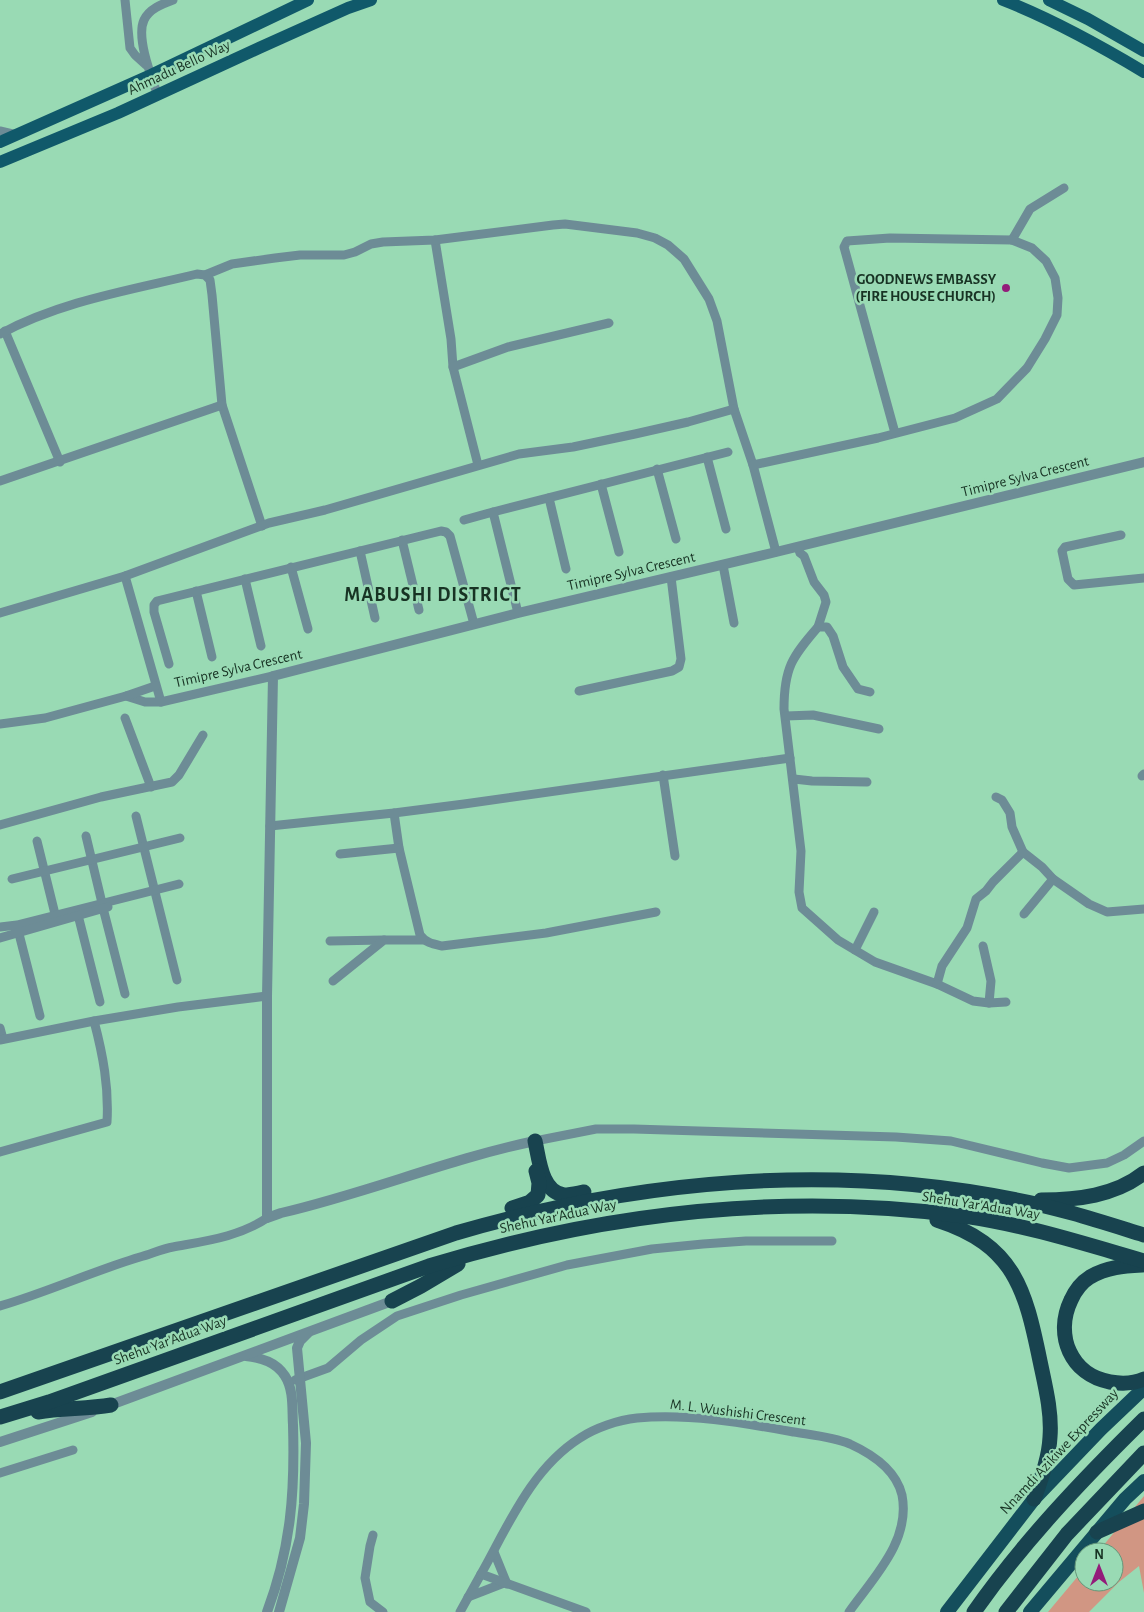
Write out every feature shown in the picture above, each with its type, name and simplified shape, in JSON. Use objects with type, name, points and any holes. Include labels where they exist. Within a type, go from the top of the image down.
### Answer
[{"type":"highway","points":[[531,1142],[545,1178],[551,1188],[560,1194],[571,1195],[628,1186],[665,1188]]},
{"type":"highway","points":[[456,1233],[475,1221],[493,1213],[530,1202],[538,1195],[538,1183],[531,1142]]},
{"type":"highway","points":[[1016,1200],[1069,1200],[1097,1196],[1144,1173]]},
{"type":"highway","name":"Shehu Yar'Adua Way","points":[[0,1392],[456,1233],[516,1216],[562,1206],[665,1188],[759,1180],[814,1179],[929,1186],[1016,1200],[1070,1213],[1144,1235]]},
{"type":"highway","name":"Shehu Yar'Adua Way","points":[[0,1418],[430,1266],[481,1250],[587,1226],[639,1218],[694,1211],[806,1206],[907,1210],[965,1216],[1011,1225],[1056,1236],[1144,1263]]},
{"type":"highway","points":[[907,1210],[957,1227],[975,1236],[1001,1258],[1023,1292],[1036,1339],[1050,1426],[1048,1458],[1034,1499]]},
{"type":"highway","points":[[392,1301],[481,1250]]},
{"type":"highway","points":[[1144,1263],[1119,1266],[1088,1278],[1076,1291],[1068,1306],[1063,1326],[1066,1343],[1074,1360],[1086,1372],[1102,1380],[1120,1384],[1138,1382],[1144,1379]]},
{"type":"highway","name":"Nnamdi Azikiwe Expressway","points":[[947,1612],[1034,1499],[1101,1429],[1144,1388]]},
{"type":"highway","points":[[0,1418],[52,1410],[78,1410],[111,1405]]},
{"type":"highway","points":[[974,1612],[1046,1520],[1144,1420]]},
{"type":"highway","points":[[1006,1612],[1067,1534],[1144,1454]]},
{"type":"highway","points":[[1030,1612],[1097,1532],[1144,1481]]},
{"type":"highway","points":[[1097,1532],[1144,1511]]},
{"type":"main road","name":"Ahmadu Bello Way","points":[[0,142],[18,135],[149,70],[308,0]]},
{"type":"main road","name":"Ahmadu Bello Way","points":[[0,162],[118,113],[348,8],[371,0]]},
{"type":"main road","points":[[1003,0],[1086,39],[1144,72]]},
{"type":"main road","points":[[1049,0],[1144,50]]},
{"type":"street","points":[[125,0],[130,48],[149,70]]},
{"type":"street","points":[[157,94],[149,70],[142,29],[144,20],[154,8],[173,0]]},
{"type":"street","points":[[0,131],[18,135]]},
{"type":"street","points":[[1012,240],[1030,209],[1064,188]]},
{"type":"street","points":[[60,462],[2,332],[18,324],[61,307],[197,274],[205,275],[232,264],[300,255],[344,255],[371,244],[383,242],[435,240],[565,224],[637,233],[655,238],[668,245],[684,260],[709,299],[717,321],[734,409],[753,464],[776,552]]},
{"type":"street","points":[[753,464],[894,433],[955,418],[997,399],[1027,368],[1045,340],[1057,315],[1058,298],[1055,278],[1046,262],[1032,248],[1012,240],[890,238],[847,241],[844,246],[894,433]]},
{"type":"street","points":[[435,240],[451,340],[453,366],[478,466]]},
{"type":"street","points":[[205,275],[210,280],[212,295],[222,405],[262,526]]},
{"type":"street","points":[[453,366],[508,347],[609,323]]},
{"type":"street","points":[[0,481],[222,405]]},
{"type":"street","points":[[0,613],[125,576],[262,526],[344,505],[518,454],[573,447],[688,422],[734,409]]},
{"type":"street","points":[[464,520],[728,452]]},
{"type":"street","points":[[707,457],[726,528]]},
{"type":"street","name":"Timipre Sylva Crescent","points":[[126,696],[145,702],[161,702],[273,676],[518,613],[1144,462]]},
{"type":"street","points":[[657,469],[676,540]]},
{"type":"street","points":[[601,484],[619,552]]},
{"type":"street","points":[[549,498],[566,569]]},
{"type":"street","points":[[493,512],[518,613]]},
{"type":"street","points":[[169,664],[154,605],[157,601],[440,531],[446,532],[450,536],[474,624]]},
{"type":"street","points":[[1121,535],[1065,547],[1062,551],[1068,580],[1074,585],[1144,578]]},
{"type":"street","points":[[402,540],[419,610]]},
{"type":"street","points":[[798,547],[800,553],[804,556],[814,582],[826,602],[818,627],[801,648],[787,671],[784,686],[801,851],[799,892],[802,908],[838,940],[876,962],[937,984],[973,1001],[989,1003],[1006,1002]]},
{"type":"street","points":[[360,551],[375,618]]},
{"type":"street","points":[[723,565],[734,623]]},
{"type":"street","points":[[292,568],[308,629]]},
{"type":"street","points":[[125,576],[161,702]]},
{"type":"street","points":[[579,691],[672,671],[679,667],[681,659],[670,577]]},
{"type":"street","points":[[245,579],[261,646]]},
{"type":"street","points":[[196,591],[212,657]]},
{"type":"street","points":[[818,627],[827,627],[833,636],[843,667],[858,689],[870,692]]},
{"type":"street","points":[[267,1218],[267,996],[273,676]]},
{"type":"street","name":"Timipre Sylva Crescent","points":[[0,724],[45,718],[126,696],[155,686]]},
{"type":"street","points":[[786,716],[813,715],[879,729]]},
{"type":"street","points":[[125,718],[150,787]]},
{"type":"street","points":[[0,825],[101,797],[172,782],[179,775],[203,734]]},
{"type":"street","points":[[270,826],[394,813],[790,758]]},
{"type":"street","points":[[663,775],[675,856]]},
{"type":"street","points":[[794,780],[867,782]]},
{"type":"street","points":[[996,797],[1002,800],[1010,812],[1012,827],[1023,852],[1053,879],[1089,904],[1107,912],[1144,909]]},
{"type":"street","points":[[394,813],[399,848],[420,935],[423,940]]},
{"type":"street","points":[[136,816],[157,892],[176,980]]},
{"type":"street","points":[[86,836],[125,994]]},
{"type":"street","points":[[12,879],[180,838]]},
{"type":"street","points":[[37,841],[55,914]]},
{"type":"street","points":[[340,854],[399,848]]},
{"type":"street","points":[[937,984],[942,966],[967,928],[976,900],[986,892],[992,882],[1023,852]]},
{"type":"street","points":[[1024,914],[1053,879]]},
{"type":"street","points":[[0,938],[18,928],[55,914],[103,906],[157,892],[179,884]]},
{"type":"street","points":[[0,927],[18,928],[78,916],[103,906]]},
{"type":"street","points":[[330,941],[423,940],[442,946],[546,933],[656,912]]},
{"type":"street","points":[[855,950],[874,912]]},
{"type":"street","points":[[78,916],[100,1002]]},
{"type":"street","points":[[18,928],[40,1016]]},
{"type":"street","points":[[333,980],[384,940]]},
{"type":"street","points":[[983,946],[991,981],[989,1003]]},
{"type":"street","points":[[0,1028],[2,1040],[94,1021],[178,1007],[267,996]]},
{"type":"street","points":[[0,1152],[107,1122],[109,1099],[104,1060],[94,1021]]},
{"type":"street","points":[[0,1306],[139,1257],[173,1247],[221,1238],[257,1225],[267,1218],[281,1213],[381,1186],[466,1158],[596,1129],[896,1137],[951,1141],[1069,1168],[1107,1163],[1124,1155],[1144,1141]]},
{"type":"street","points":[[288,1382],[328,1368],[361,1340],[398,1316],[461,1294],[567,1265],[644,1251],[703,1244],[756,1240],[832,1241]]},
{"type":"street","points":[[0,1442],[111,1405],[392,1301]]},
{"type":"street","points":[[280,1612],[300,1538],[304,1504],[306,1444],[297,1348],[300,1341],[311,1330]]},
{"type":"street","points":[[245,1356],[263,1359],[280,1369],[288,1382],[292,1397],[291,1506],[283,1562],[267,1612]]},
{"type":"street","name":"M. L. Wushishi Crescent","points":[[460,1612],[534,1482],[557,1456],[581,1438],[610,1425],[634,1418],[660,1416],[717,1420],[819,1436],[848,1444],[865,1452],[894,1477],[902,1495],[903,1515],[897,1542],[887,1560],[849,1612]]},
{"type":"street","points":[[0,1473],[73,1450]]},
{"type":"street","points":[[373,1535],[365,1578],[370,1602],[383,1612]]},
{"type":"street","points":[[494,1552],[506,1584]]},
{"type":"street","points":[[481,1574],[586,1612]]},
{"type":"street","points":[[468,1597],[506,1584]]},
{"type":"shaded area","points":[[1144,1496],[1144,1593],[1139,1566],[1124,1578],[1124,1542],[1106,1542]]},
{"type":"shaded area","points":[[1074,1581],[1074,1592],[1109,1592],[1089,1612],[1048,1612]]},
{"type":"place","name":"GOODNEWS EMBASSY (FIRE HOUSE CHURCH)","points":[[1006,288]]},
{"type":"district","name":"MABUSHI DISTRICT","points":[[433,594]]}]
